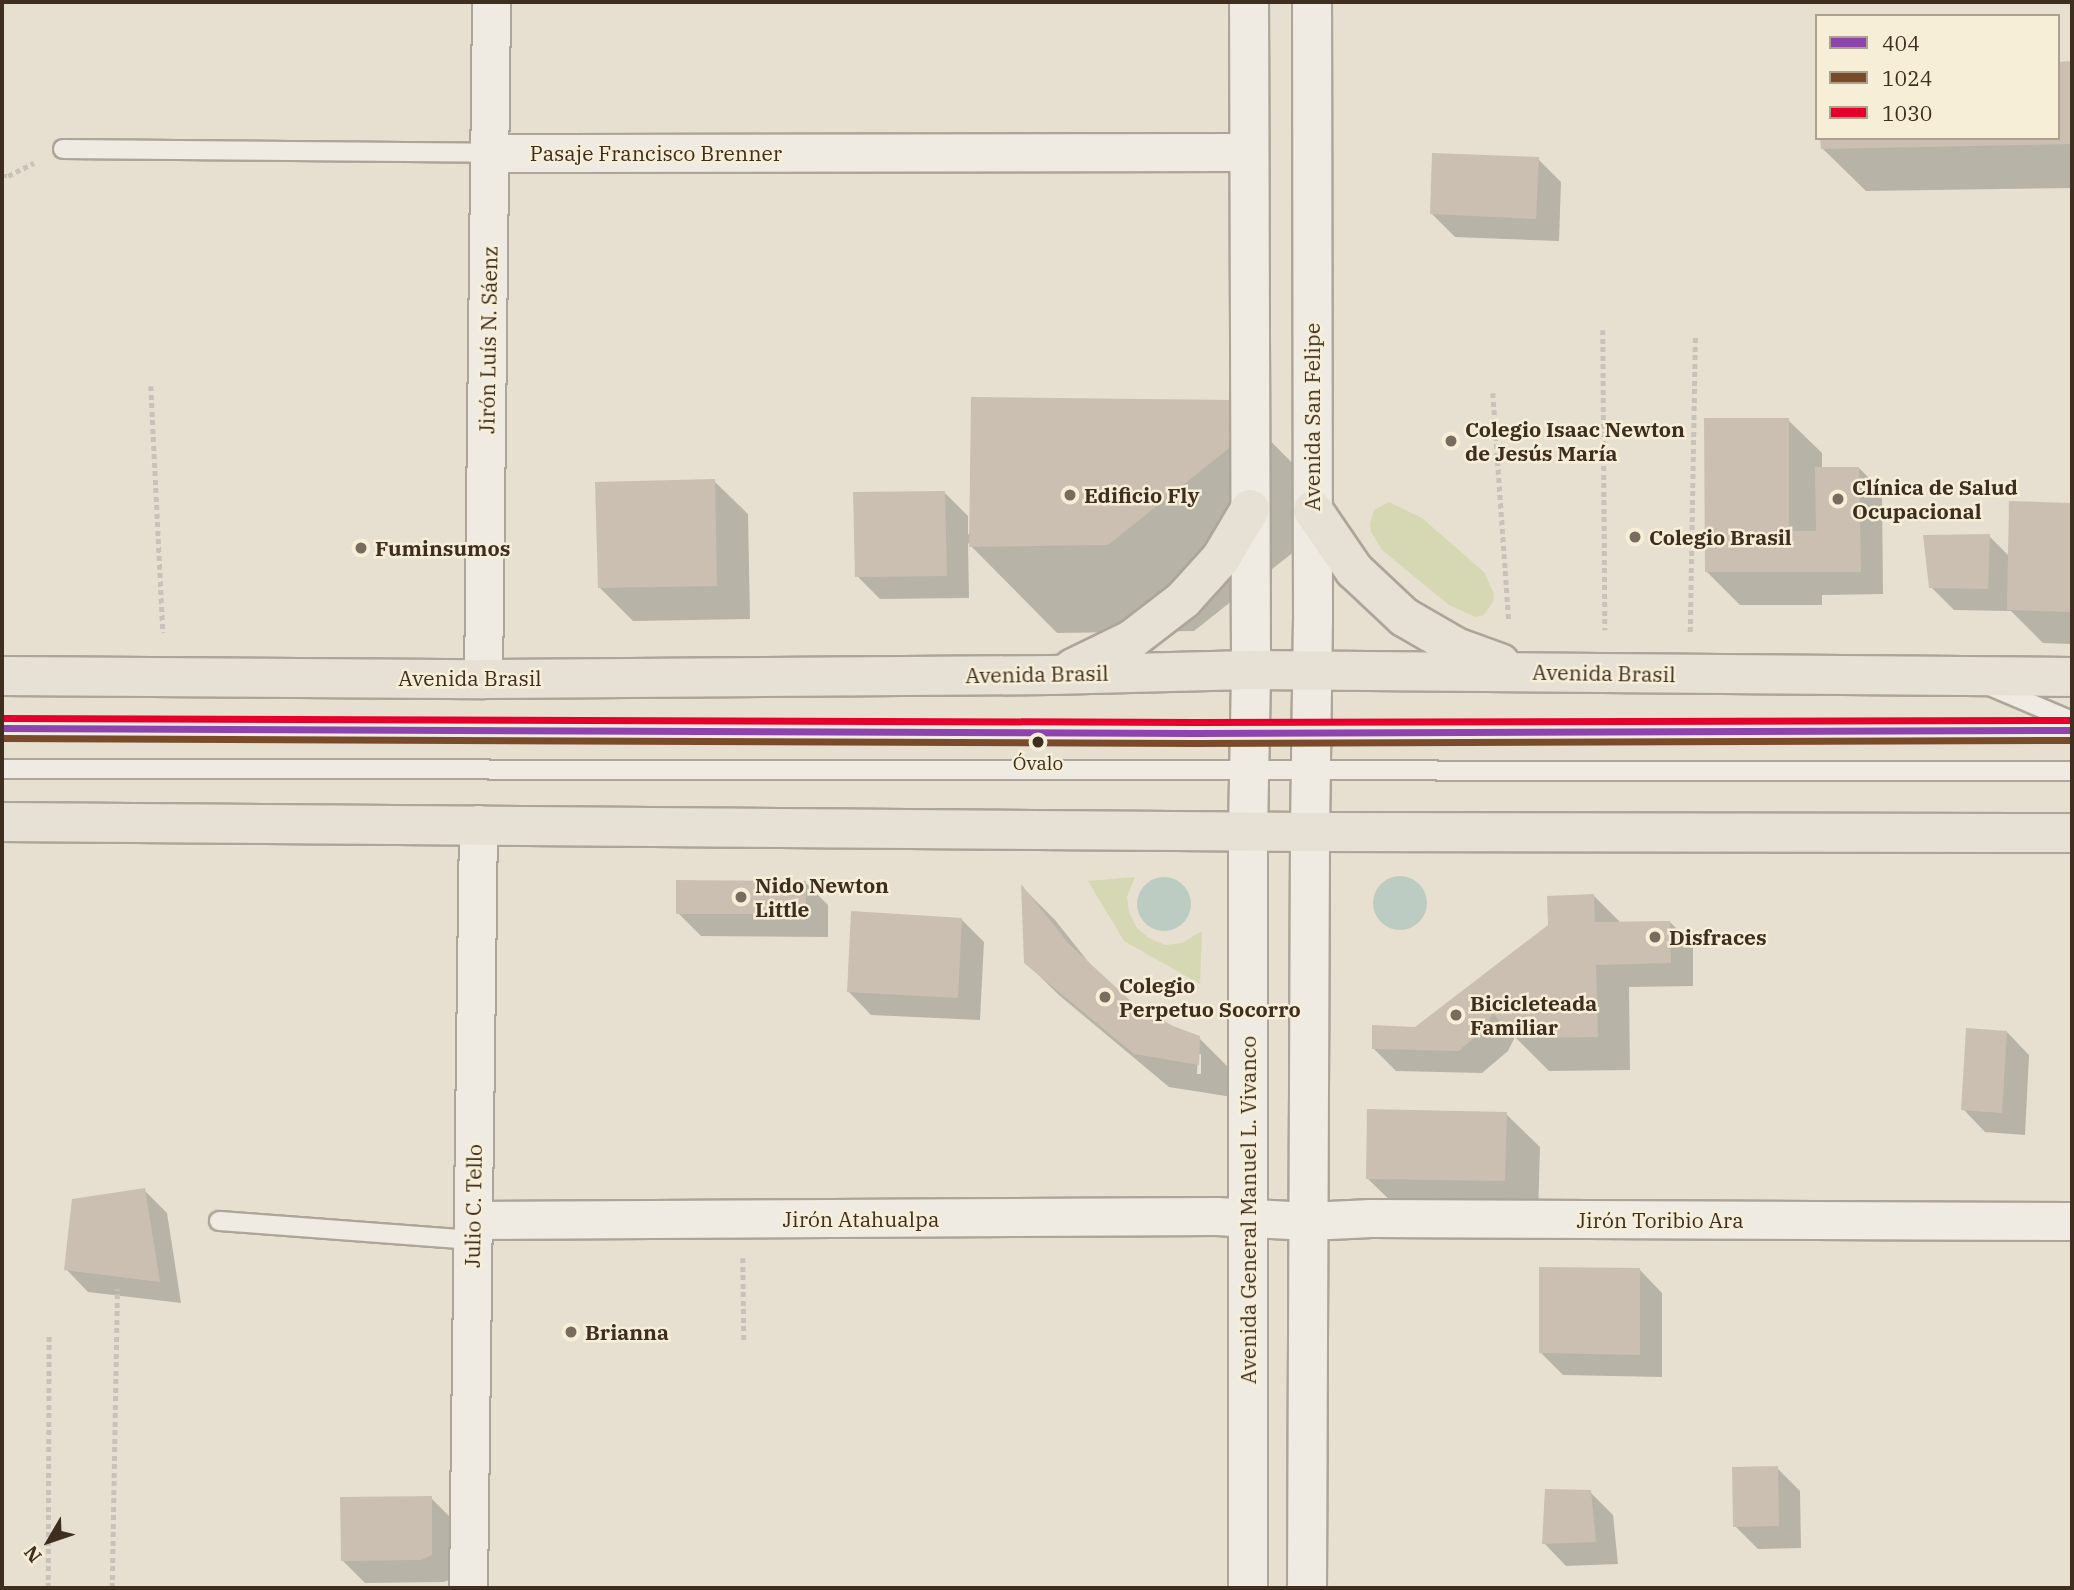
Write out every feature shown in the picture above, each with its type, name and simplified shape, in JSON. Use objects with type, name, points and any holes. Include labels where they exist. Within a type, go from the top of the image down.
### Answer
[{"type":"main road","points":[[1248,831],[1251,670],[1249,2]]},
{"type":"main road","name":"Avenida San Felipe","points":[[1310,832],[1313,510],[1312,2]]},
{"type":"main road","points":[[1051,675],[1112,650],[1166,614],[1221,558],[1250,509]]},
{"type":"main road","points":[[1313,510],[1354,570],[1404,617],[1456,648],[1524,669]]},
{"type":"main road","name":"Avenida Brasil","points":[[2,676],[483,679],[1524,669],[1605,673],[2072,677]]},
{"type":"main road","points":[[2,822],[1310,832],[2072,833]]},
{"type":"main road","name":"Avenida General Manuel L. Vivanco","points":[[1248,831],[1248,1588]]},
{"type":"main road","points":[[1307,1588],[1310,832]]},
{"type":"street","name":"Jirón Luís N. Sáenz","points":[[483,679],[491,2]]},
{"type":"street","name":"Pasaje Francisco Brenner","points":[[491,153],[1249,152]]},
{"type":"street","name":"Julio C. Tello","points":[[468,1588],[478,824]]},
{"type":"street","name":"Jirón Atahualpa","points":[[473,1230],[742,1219],[1249,1218]]},
{"type":"street","name":"Jirón Toribio Ara","points":[[1249,1218],[1308,1221],[1398,1218],[2072,1221]]},
{"type":"street","points":[[1237,1588],[1254,1588]]},
{"type":"lane","name":"Pasaje Francisco Brenner","points":[[63,149],[491,153]]},
{"type":"lane","points":[[1968,676],[2072,721]]},
{"type":"lane","points":[[2,728],[1250,733],[2072,730]]},
{"type":"lane","points":[[2,769],[2072,771]]},
{"type":"lane","points":[[219,1221],[473,1230]]},
{"type":"path","points":[[1603,330],[1605,673]]},
{"type":"path","points":[[1689,674],[1695,335]]},
{"type":"path","points":[[152,386],[164,677]]},
{"type":"path","points":[[1493,393],[1524,669]]},
{"type":"path","points":[[742,1219],[744,1342]]},
{"type":"path","points":[[112,1588],[117,1289]]},
{"type":"path","points":[[48,1588],[49,1335]]},
{"type":"green space","points":[[1389,502],[1422,518],[1484,572],[1494,594],[1493,602],[1484,615],[1476,617],[1449,605],[1382,550],[1371,532],[1370,524],[1374,510]]},
{"type":"green space","points":[[1135,877],[1127,897],[1129,912],[1137,928],[1149,938],[1165,945],[1182,943],[1202,931],[1200,984],[1124,941],[1088,881]]},
{"type":"shaded area","points":[[1400,876],[1419,884],[1427,903],[1419,922],[1400,930],[1381,922],[1373,903],[1381,884]]},
{"type":"shaded area","points":[[1164,877],[1183,885],[1191,904],[1183,923],[1164,931],[1145,923],[1137,904],[1145,885]]},
{"type":"building","points":[[2072,61],[2072,144],[1821,149],[1820,140],[2060,140],[2060,62]]},
{"type":"building","points":[[1432,153],[1539,157],[1536,219],[1430,214]]},
{"type":"building","name":"Edificio Fly","points":[[971,397],[1233,400],[1233,445],[1108,545],[969,547]]},
{"type":"building","points":[[1704,418],[1789,418],[1789,531],[1816,531],[1815,467],[1859,467],[1861,572],[1705,572]]},
{"type":"building","points":[[715,479],[717,586],[598,588],[595,482]]},
{"type":"building","points":[[945,491],[947,576],[855,577],[853,492]]},
{"type":"building","points":[[2009,501],[2072,503],[2072,612],[2007,610]]},
{"type":"building","points":[[1990,534],[1988,589],[1929,588],[1923,535]]},
{"type":"building","name":"Nido Newton Little","points":[[676,880],[806,881],[806,914],[676,914]]},
{"type":"building","points":[[1021,884],[1069,944],[1133,1003],[1173,1026],[1200,1036],[1199,1065],[1134,1054],[1024,963]]},
{"type":"building","points":[[1594,894],[1595,922],[1670,921],[1671,963],[1596,965],[1598,1037],[1514,1038],[1493,1013],[1485,1028],[1459,1051],[1372,1049],[1372,1025],[1415,1027],[1548,925],[1547,896]]},
{"type":"building","points":[[851,911],[962,918],[958,998],[847,992]]},
{"type":"building","points":[[1966,1028],[2007,1031],[2002,1113],[1961,1110]]},
{"type":"building","points":[[1367,1109],[1507,1112],[1505,1181],[1366,1179]]},
{"type":"building","points":[[145,1188],[160,1282],[64,1270],[72,1199]]},
{"type":"building","points":[[1539,1267],[1640,1268],[1640,1355],[1539,1353]]},
{"type":"building","points":[[1778,1466],[1779,1526],[1733,1527],[1732,1467]]},
{"type":"building","points":[[1545,1489],[1591,1490],[1596,1542],[1542,1544]]},
{"type":"building","points":[[432,1496],[432,1555],[421,1560],[341,1561],[340,1497]]},
{"type":"transit line","name":"1030","points":[[2,718],[1194,722],[2072,720]]},
{"type":"transit line","name":"404","points":[[2,728],[1194,733],[2072,730]]},
{"type":"transit line","name":"1024","points":[[2,738],[1194,743],[2072,740]]},
{"type":"place","name":"Colegio Isaac Newton de Jesús María","points":[[1451,441]]},
{"type":"place","name":"Edificio Fly","points":[[1070,495]]},
{"type":"place","name":"Clínica de Salud Ocupacional","points":[[1838,499]]},
{"type":"place","name":"Colegio Brasil","points":[[1635,537]]},
{"type":"place","name":"Fuminsumos","points":[[361,548]]},
{"type":"place","name":"Óvalo","points":[[1038,742]]},
{"type":"place","name":"Nido Newton Little","points":[[741,897]]},
{"type":"place","name":"Disfraces","points":[[1655,937]]},
{"type":"place","name":"Colegio Perpetuo Socorro","points":[[1105,997]]},
{"type":"place","name":"Bicicleteada Familiar","points":[[1456,1015]]},
{"type":"place","name":"Brianna","points":[[571,1332]]}]
